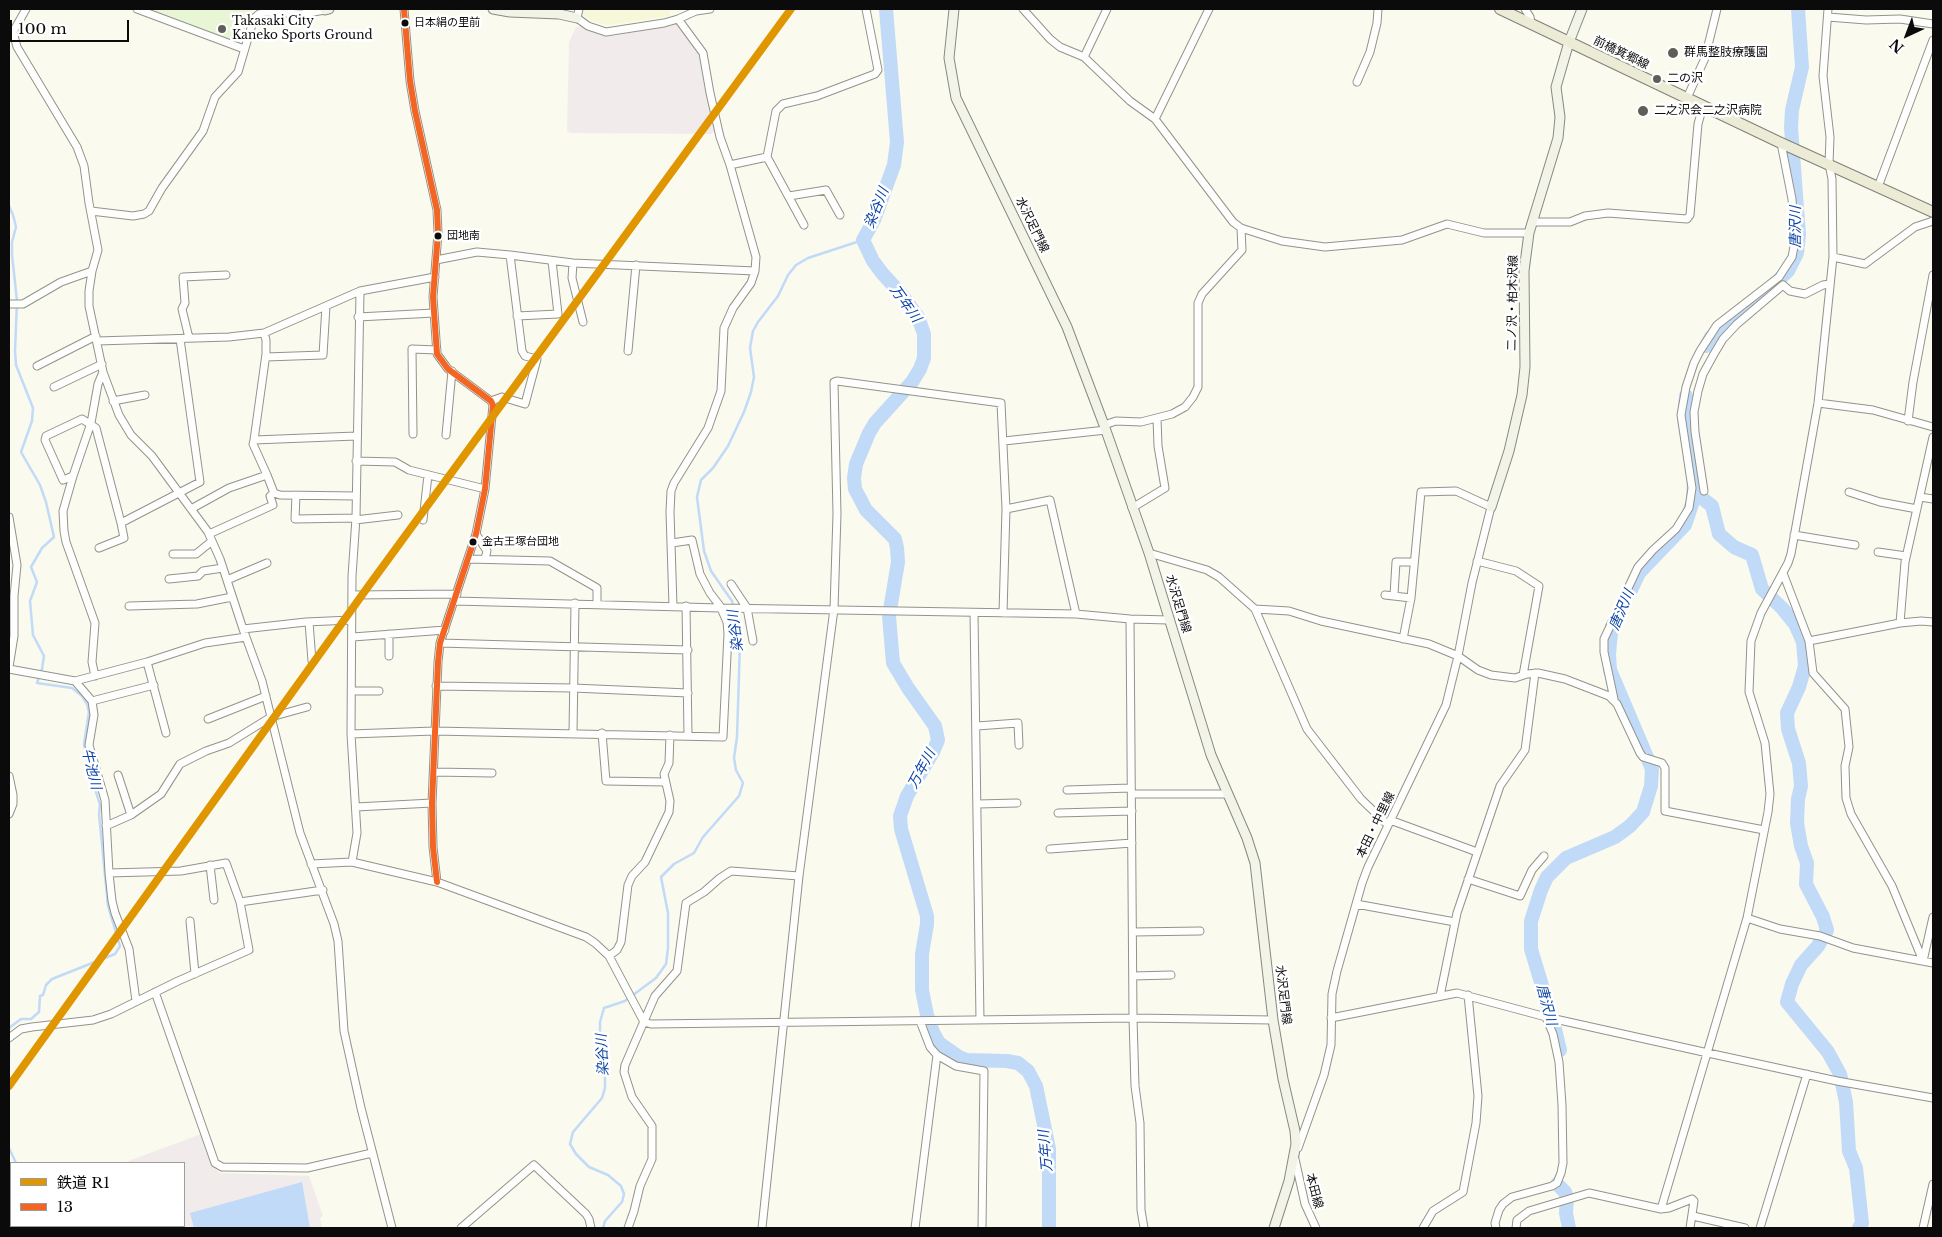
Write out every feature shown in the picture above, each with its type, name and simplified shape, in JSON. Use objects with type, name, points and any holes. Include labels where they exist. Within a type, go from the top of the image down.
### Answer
[{"type":"main road","points":[[493,9],[510,12],[578,13]]},
{"type":"main road","name":"水沢足門線","points":[[954,9],[949,58],[956,98],[1059,310],[1105,427],[1149,553],[1212,755],[1247,838],[1255,863],[1273,1020],[1283,1079],[1295,1131],[1294,1157],[1289,1181],[1274,1228]]},
{"type":"main road","name":"前橋箕郷線","points":[[1500,9],[1783,144],[1829,164]]},
{"type":"main road","name":"二ノ沢・柏木沢線","points":[[1491,506],[1509,451],[1522,395],[1525,367],[1524,271],[1529,233],[1558,138],[1560,117],[1556,87],[1569,42],[1582,9]]},
{"type":"main road","points":[[1829,164],[1933,212]]},
{"type":"street","points":[[26,9],[11,32],[17,47],[81,156],[98,250],[92,271],[89,306],[103,372],[113,401],[130,435],[152,456],[210,538],[223,568],[266,696],[300,833],[323,890],[334,924],[338,941],[344,1032],[372,1153],[392,1228]]},
{"type":"street","points":[[137,9],[244,49]]},
{"type":"street","points":[[404,9],[410,81],[437,210],[438,234],[433,285],[437,350],[441,361],[494,405],[485,489],[476,534],[440,643],[436,686],[432,803],[433,847],[437,882]]},
{"type":"street","points":[[578,13],[594,28],[606,32],[664,23],[696,11],[710,9]]},
{"type":"street","points":[[804,224],[767,157],[776,111],[783,104],[817,96],[875,74],[878,70],[866,9]]},
{"type":"street","points":[[1023,9],[1050,39],[1060,47],[1084,58],[1130,100],[1155,119],[1233,222],[1241,228],[1282,241],[1325,247],[1402,240],[1447,224],[1490,234],[1529,233]]},
{"type":"street","points":[[1084,58],[1107,9]]},
{"type":"street","points":[[1155,119],[1208,9]]},
{"type":"street","points":[[1357,82],[1370,52],[1377,23],[1378,9]]},
{"type":"street","points":[[1525,9],[1530,17],[1531,24]]},
{"type":"street","points":[[1687,98],[1705,58],[1717,9]]},
{"type":"street","points":[[91,211],[133,216],[144,214],[149,210],[162,188],[203,130],[215,97],[238,72],[254,18],[264,12],[302,14],[327,10]]},
{"type":"street","points":[[1661,1209],[1747,918],[1770,794],[1765,743],[1749,692],[1751,642],[1761,613],[1788,563],[1818,403],[1832,257],[1830,137],[1823,76],[1828,13],[1861,20],[1900,19],[1933,24]]},
{"type":"street","points":[[673,606],[671,492],[674,483],[708,428],[721,391],[724,328],[732,308],[751,283],[755,271],[756,257],[730,165],[720,137],[703,53],[678,19]]},
{"type":"street","points":[[1878,187],[1933,40]]},
{"type":"street","points":[[1533,222],[1570,222],[1584,216],[1608,213],[1688,219],[1690,215],[1698,124],[1703,106]]},
{"type":"street","points":[[1764,830],[1665,812],[1665,768],[1662,763],[1640,753],[1614,699],[1604,652],[1604,639],[1638,567],[1676,529],[1690,508],[1692,488],[1681,415],[1686,387],[1694,363],[1717,325],[1779,277],[1792,257],[1795,241],[1792,200],[1783,144]]},
{"type":"street","points":[[730,165],[767,157]]},
{"type":"street","points":[[789,196],[826,190],[840,214]]},
{"type":"street","points":[[1832,257],[1865,264],[1915,227],[1933,221]]},
{"type":"street","points":[[1004,441],[1105,427],[1116,421],[1142,422],[1172,414],[1185,407],[1198,386],[1198,302],[1202,294],[1242,250],[1241,228]]},
{"type":"street","points":[[436,260],[477,252],[510,254],[573,263],[755,271]]},
{"type":"street","points":[[491,401],[502,397],[525,404],[537,359],[526,357],[523,354],[510,254]]},
{"type":"street","points":[[517,316],[558,314],[552,261]]},
{"type":"street","points":[[573,263],[572,278],[583,322]]},
{"type":"street","points":[[628,351],[636,265]]},
{"type":"street","points":[[9,304],[23,304],[61,282],[92,271]]},
{"type":"street","points":[[189,338],[182,309],[185,303],[183,277],[226,275]]},
{"type":"street","points":[[1908,421],[1913,382],[1933,276]]},
{"type":"street","points":[[37,366],[97,339],[180,339],[264,333],[360,291],[435,277]]},
{"type":"street","points":[[1704,491],[1695,432],[1694,412],[1703,374],[1718,346],[1737,324],[1783,285],[1790,291],[1805,294],[1823,285],[1830,284]]},
{"type":"street","points":[[352,862],[357,834],[351,734],[353,637],[351,620],[356,519],[358,317],[360,291]]},
{"type":"street","points":[[266,357],[323,355],[326,306]]},
{"type":"street","points":[[358,317],[434,313]]},
{"type":"street","points":[[264,333],[266,357],[253,444],[274,493]]},
{"type":"street","points":[[121,523],[200,482],[180,339]]},
{"type":"street","points":[[413,434],[412,349],[437,350]]},
{"type":"street","points":[[54,387],[102,364]]},
{"type":"street","points":[[446,435],[452,371]]},
{"type":"street","points":[[95,676],[92,662],[95,624],[72,560],[64,531],[63,511],[91,424],[98,384],[103,372]]},
{"type":"street","points":[[762,1228],[782,1022],[834,609],[837,514],[834,382],[1001,402],[1006,509],[1003,613]]},
{"type":"street","points":[[113,401],[145,395]]},
{"type":"street","points":[[1818,403],[1874,410],[1933,427]]},
{"type":"street","points":[[1132,508],[1165,488],[1158,446],[1156,418]]},
{"type":"street","points":[[73,476],[63,480],[45,440],[46,436],[82,419],[96,428],[124,538],[99,548]]},
{"type":"street","points":[[254,440],[356,436]]},
{"type":"street","points":[[1900,623],[1906,556],[1933,438]]},
{"type":"street","points":[[356,461],[395,462],[409,470],[485,489]]},
{"type":"street","points":[[191,509],[229,488],[267,475]]},
{"type":"street","points":[[422,520],[428,475]]},
{"type":"street","points":[[1403,639],[1411,598],[1421,492],[1456,491],[1491,506]]},
{"type":"street","points":[[1849,492],[1880,502],[1917,509]]},
{"type":"street","points":[[274,493],[280,495],[356,496]]},
{"type":"street","points":[[173,554],[196,554],[210,538],[273,505],[270,496],[274,493]]},
{"type":"street","points":[[296,495],[295,519],[356,519],[398,515]]},
{"type":"street","points":[[1920,497],[1933,500]]},
{"type":"street","points":[[1006,509],[1050,500],[1076,614]]},
{"type":"street","name":"本田・中里線","points":[[1294,1157],[1324,1075],[1331,1045],[1332,994],[1368,867],[1446,705],[1491,506]]},
{"type":"street","points":[[9,518],[17,565],[14,596],[14,636],[9,668],[75,681],[147,662],[205,643],[246,637]]},
{"type":"street","points":[[476,534],[487,552],[485,559]]},
{"type":"street","points":[[1794,535],[1855,546]]},
{"type":"street","points":[[351,734],[434,731],[723,737],[728,634],[725,608],[704,584],[692,540],[672,543]]},
{"type":"street","points":[[1878,552],[1906,556]]},
{"type":"street","points":[[1149,553],[1207,570],[1255,609],[1307,729],[1361,799],[1389,822],[1477,852]]},
{"type":"street","points":[[468,559],[550,561],[596,588],[597,604]]},
{"type":"street","points":[[1478,561],[1516,571],[1539,586],[1523,675]]},
{"type":"street","points":[[1394,595],[1396,562],[1414,562]]},
{"type":"street","points":[[227,580],[266,563]]},
{"type":"street","points":[[169,578],[198,576],[203,571],[223,568]]},
{"type":"street","points":[[1783,572],[1809,641],[1813,673],[1845,709],[1849,747],[1845,766],[1846,798],[1851,814],[1892,886],[1896,900],[1923,961]]},
{"type":"street","points":[[731,584],[747,608],[753,641]]},
{"type":"street","points":[[352,595],[725,608],[1076,614],[1130,619],[1169,620]]},
{"type":"street","points":[[1385,595],[1411,598]]},
{"type":"street","points":[[129,606],[197,604],[232,597]]},
{"type":"street","points":[[573,734],[575,603]]},
{"type":"street","points":[[686,606],[688,735]]},
{"type":"street","points":[[1255,609],[1289,611],[1321,621],[1429,644],[1458,656],[1478,670],[1491,675],[1515,678],[1536,673],[1565,679],[1614,699]]},
{"type":"street","points":[[974,613],[980,1020]]},
{"type":"street","points":[[1130,619],[1133,1018],[1135,1086],[1140,1123],[1141,1210],[1144,1228]]},
{"type":"street","points":[[242,629],[351,620]]},
{"type":"street","points":[[309,622],[312,661]]},
{"type":"street","points":[[1809,641],[1900,623],[1933,622]]},
{"type":"street","points":[[353,637],[445,630]]},
{"type":"street","points":[[389,634],[389,656]]},
{"type":"street","points":[[440,643],[688,650]]},
{"type":"street","points":[[147,662],[166,733]]},
{"type":"street","points":[[1440,996],[1455,922],[1477,852],[1500,786],[1525,750],[1536,673]]},
{"type":"street","points":[[75,681],[92,701],[94,715],[89,745],[105,800],[109,873],[115,913],[129,949],[136,1001]]},
{"type":"street","points":[[92,701],[154,685]]},
{"type":"street","points":[[436,686],[573,688],[688,693]]},
{"type":"street","points":[[352,691],[379,691]]},
{"type":"street","points":[[208,719],[266,696]]},
{"type":"street","points":[[106,826],[131,815],[161,794],[180,764],[206,751],[229,743],[271,717],[307,707]]},
{"type":"street","points":[[977,726],[1018,723],[1018,745]]},
{"type":"street","points":[[602,734],[606,781],[665,782]]},
{"type":"street","points":[[609,956],[617,950],[621,942],[628,885],[632,876],[645,862],[669,812],[670,801],[664,774],[669,763],[670,735]]},
{"type":"street","points":[[434,772],[492,773]]},
{"type":"street","points":[[118,775],[131,815]]},
{"type":"street","points":[[9,776],[13,804],[9,814]]},
{"type":"street","points":[[1066,790],[1228,794]]},
{"type":"street","points":[[356,807],[432,803]]},
{"type":"street","points":[[978,804],[1017,803]]},
{"type":"street","points":[[1058,813],[1132,811]]},
{"type":"street","points":[[1050,849],[1132,843]]},
{"type":"street","points":[[1468,879],[1520,896],[1532,870],[1544,856]]},
{"type":"street","points":[[311,864],[352,862],[437,882],[586,937],[595,942],[609,956],[644,1022],[651,1024],[1133,1018],[1273,1020]]},
{"type":"street","points":[[9,1038],[21,1029],[32,1026],[92,1020],[111,1014],[249,950],[240,902],[226,863],[181,872],[109,873]]},
{"type":"street","points":[[210,865],[214,900]]},
{"type":"street","points":[[628,1228],[640,1186],[652,1159],[652,1126],[632,1097],[624,1072],[625,1066],[656,996],[677,971],[684,907],[688,901],[704,892],[731,871],[799,876]]},
{"type":"street","points":[[240,902],[323,890]]},
{"type":"street","points":[[1356,904],[1455,922]]},
{"type":"street","points":[[1923,961],[1933,917]]},
{"type":"street","points":[[1747,918],[1780,929],[1820,936],[1853,948],[1933,963]]},
{"type":"street","points":[[190,921],[195,974]]},
{"type":"street","points":[[1133,932],[1200,931]]},
{"type":"street","points":[[1133,976],[1171,975]]},
{"type":"street","points":[[155,992],[215,1163],[222,1167],[307,1168],[372,1153]]},
{"type":"street","points":[[1331,1018],[1457,992],[1548,1017],[1708,1053],[1837,1081],[1933,1098]]},
{"type":"street","points":[[1423,1228],[1433,1210],[1463,1192],[1476,1123],[1478,1096],[1468,995]]},
{"type":"street","points":[[1496,1228],[1495,1223],[1503,1204],[1512,1197],[1552,1186],[1557,1183],[1561,1172],[1562,1105],[1559,1062],[1548,1017]]},
{"type":"street","points":[[920,1021],[930,1047],[937,1055],[956,1066],[984,1071],[982,1228]]},
{"type":"street","points":[[915,1228],[937,1055]]},
{"type":"street","points":[[1760,1228],[1807,1074]]},
{"type":"street","name":"本田線","points":[[1294,1157],[1305,1204],[1316,1228]]},
{"type":"street","points":[[461,1228],[534,1165],[586,1214],[590,1219],[591,1228]]},
{"type":"street","points":[[1923,1228],[1933,1184]]},
{"type":"street","points":[[1516,1228],[1516,1220],[1529,1211],[1589,1193],[1661,1209],[1669,1208],[1692,1199],[1694,1200],[1693,1216],[1690,1228]]},
{"type":"street","points":[[1693,1216],[1745,1228]]},
{"type":"shaded area","points":[[676,24],[701,53],[704,85],[715,131],[711,134],[570,133],[567,131],[569,42],[576,27],[581,26],[593,32],[614,36]]},
{"type":"shaded area","points":[[201,1134],[214,1168],[220,1173],[309,1176],[323,1216],[320,1218],[322,1228],[123,1228],[185,1227],[185,1162],[126,1162]]},
{"type":"green space","name":"Takasaki City Kaneko Sports Ground","points":[[148,9],[254,9],[247,16],[241,41],[236,43]]},
{"type":"green space","points":[[584,9],[670,9],[670,16],[608,25],[594,22],[581,14]]},
{"type":"water","points":[[302,1182],[310,1228],[194,1228],[190,1213]]},
{"type":"waterway","name":"万年川","points":[[886,9],[897,142],[894,165],[874,220],[863,240],[873,261],[918,317],[924,334],[924,358],[912,382],[875,423],[869,433],[856,464],[855,489],[866,510],[895,539],[898,562],[889,616],[893,663],[935,726],[938,740],[907,796],[900,816],[901,829],[927,916],[922,954],[922,990],[927,1015],[939,1043],[959,1057],[967,1060],[1018,1063],[1028,1071],[1036,1086],[1049,1149],[1049,1228]]},
{"type":"waterway","name":"唐沢川","points":[[1706,346],[1711,337],[1727,322],[1788,271],[1797,253],[1799,235],[1791,127],[1792,110],[1802,67],[1798,9]]},
{"type":"waterway","name":"牛池川","points":[[9,206],[16,227],[12,242],[17,301],[16,365],[33,408],[32,421],[21,452],[40,485],[54,537],[42,548],[31,567],[37,582],[30,601],[33,635],[44,656],[37,683],[72,688],[82,696],[87,704],[89,712],[84,744],[88,766],[100,805],[99,814],[108,906],[120,946],[115,954],[52,979],[46,985],[43,995],[40,996],[39,1012],[31,1019],[21,1019],[9,1028],[9,1057]]},
{"type":"waterway","name":"染谷川","points":[[603,1228],[605,1221],[622,1202],[624,1194],[621,1186],[608,1175],[589,1167],[576,1154],[570,1144],[573,1132],[602,1098],[605,1088],[605,1064],[600,1036],[600,1022],[604,1008],[625,1001],[656,978],[666,964],[668,913],[661,877],[674,864],[694,853],[703,837],[739,796],[743,783],[736,770],[734,758],[737,737],[740,643],[732,601],[711,571],[704,551],[697,497],[701,480],[713,468],[728,446],[744,412],[754,377],[750,348],[753,331],[778,296],[788,275],[796,265],[808,258],[863,240]]},
{"type":"waterway","name":"唐沢川","points":[[1631,590],[1639,573],[1685,525],[1693,501],[1694,478],[1684,417],[1686,396]]},
{"type":"waterway","points":[[1694,492],[1712,506],[1719,534],[1734,547],[1752,555],[1762,589],[1782,608],[1795,624],[1803,642],[1805,666],[1799,687],[1787,713],[1788,729],[1799,763],[1801,786],[1798,799],[1797,823],[1801,846],[1807,863],[1806,884],[1823,917],[1827,930],[1818,946],[1801,965],[1792,984],[1787,1002],[1828,1052],[1840,1074],[1846,1102],[1849,1151],[1856,1168],[1862,1223],[1859,1228]]},
{"type":"waterway","name":"唐沢川","points":[[1560,1050],[1531,949],[1531,921],[1541,890],[1547,877],[1566,858],[1615,837],[1630,826],[1643,812],[1651,786],[1652,769],[1610,670],[1609,655],[1612,627],[1619,613]]},
{"type":"waterway","name":"牛池川","points":[[9,1148],[16,1162]]},
{"type":"waterway","points":[[1557,1184],[1567,1197],[1566,1213],[1569,1228]]},
{"type":"rail line","name":"R1","points":[[9,1086],[370,584],[791,9]]},
{"type":"transit line","name":"13","points":[[404,9],[410,81],[437,210],[438,233],[433,297],[437,354],[448,369],[491,401],[493,405],[485,489],[476,534],[440,643],[432,803],[433,847],[437,882]]},
{"type":"place","name":"日本絹の里前","points":[[405,23]]},
{"type":"place","name":"Takasaki City Kaneko Sports Ground","points":[[222,29]]},
{"type":"place","name":"群馬整肢療護園","points":[[1673,53]]},
{"type":"place","name":"二の沢","points":[[1657,79]]},
{"type":"place","name":"二之沢会二之沢病院","points":[[1643,111]]},
{"type":"place","name":"団地南","points":[[438,236]]},
{"type":"place","name":"金古王塚台団地","points":[[473,542]]}]
